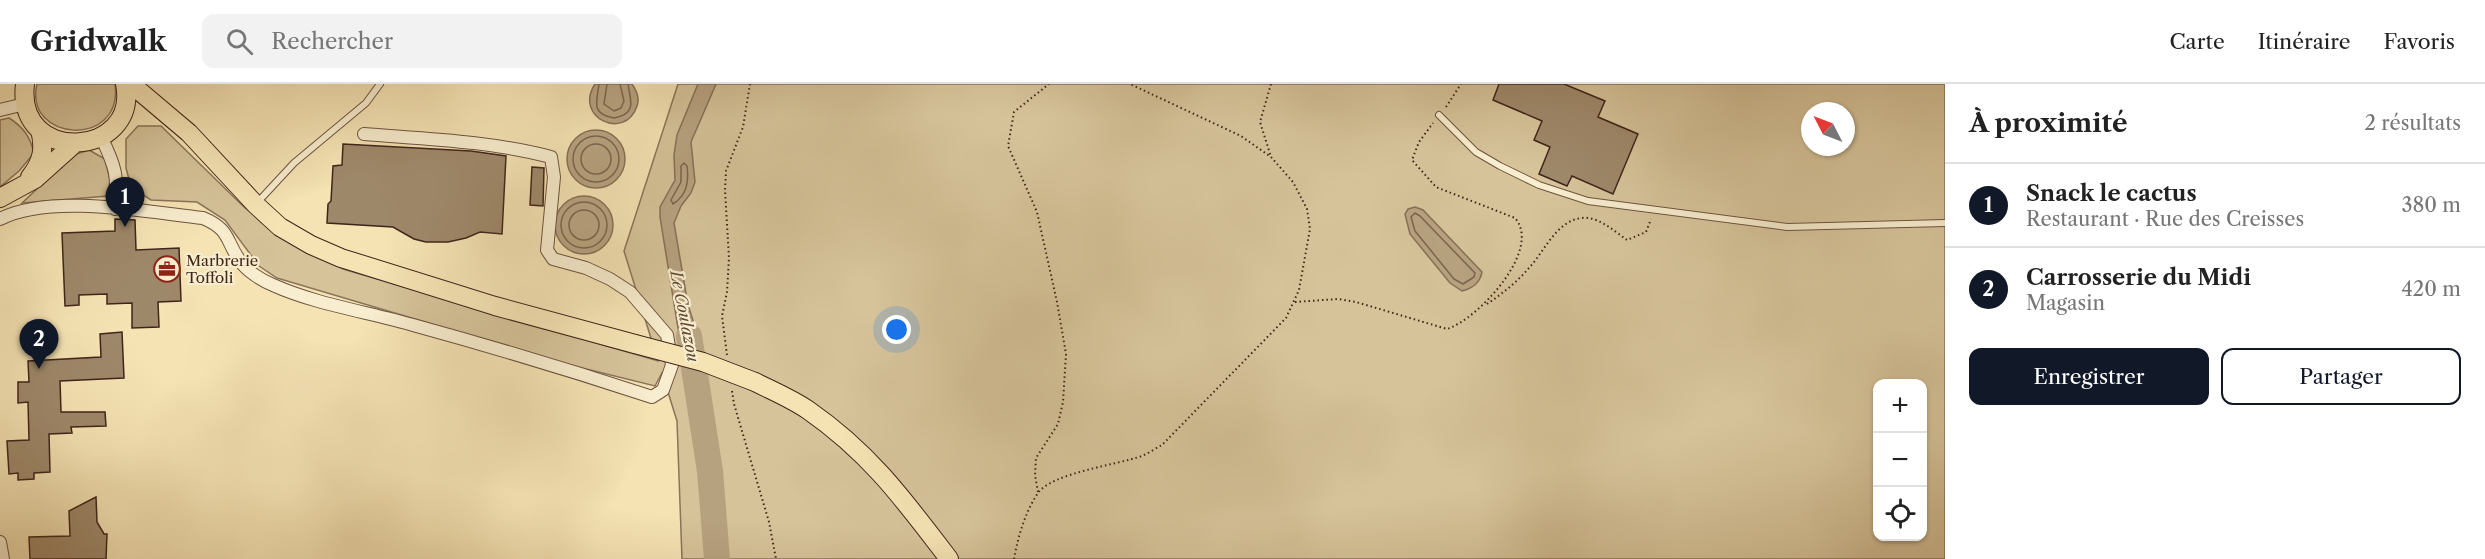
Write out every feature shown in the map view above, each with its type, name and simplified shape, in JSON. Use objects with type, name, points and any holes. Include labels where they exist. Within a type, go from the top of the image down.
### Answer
[{"type":"main road","points":[[25,84],[25,104],[30,118],[50,138],[74,144],[101,137],[129,113],[144,108],[158,109],[173,118]]},
{"type":"main road","points":[[116,124],[124,109],[127,92],[125,84]]},
{"type":"main road","points":[[131,84],[173,118],[280,227],[311,245],[341,258],[495,306],[703,362],[755,382],[806,408],[855,446],[894,486],[949,559]]},
{"type":"main road","points":[[20,187],[40,162],[43,150],[40,130]]},
{"type":"main road","points":[[0,198],[45,171],[74,144]]},
{"type":"street","points":[[0,110],[25,104]]},
{"type":"street","points":[[0,219],[15,212],[67,206],[203,218],[216,223],[226,232],[240,262],[259,278],[274,285],[305,296],[489,345],[652,397],[663,390],[672,365],[668,335],[630,292],[586,267],[553,259],[546,250],[554,177],[551,157],[473,142],[364,134]]},
{"type":"street","points":[[101,137],[115,168],[117,181],[115,209]]},
{"type":"street","points":[[0,542],[3,559]]},
{"type":"lane","points":[[256,205],[294,163],[366,103],[380,84]]},
{"type":"lane","points":[[1439,116],[1476,152],[1539,185],[1588,201],[1787,227],[1945,223]]},
{"type":"path","points":[[728,360],[722,315],[727,292],[729,258],[726,171],[743,127],[750,84]]},
{"type":"path","points":[[1038,492],[1035,475],[1036,458],[1058,424],[1063,402],[1066,354],[1037,212],[1008,146],[1014,112],[1049,84]]},
{"type":"path","points":[[1014,559],[1022,525],[1038,492],[1053,481],[1144,455],[1162,445],[1286,318],[1299,290],[1310,229],[1306,209],[1293,183],[1271,157],[1241,136],[1131,84]]},
{"type":"path","points":[[1271,84],[1260,122],[1271,157]]},
{"type":"path","points":[[1461,84],[1458,92],[1419,142],[1412,160],[1422,174],[1436,187],[1515,218],[1518,222],[1520,255],[1482,308]]},
{"type":"path","points":[[1295,302],[1338,300],[1356,302],[1447,329],[1459,326],[1502,294],[1529,269],[1556,233],[1569,222],[1582,217],[1599,221],[1627,240],[1646,232],[1655,210]]},
{"type":"path","points":[[731,382],[734,404],[769,522],[776,559]]},
{"type":"shaded area","points":[[37,84],[115,84],[114,105],[105,120],[91,128],[74,130],[58,127],[45,118],[37,103]]},
{"type":"shaded area","points":[[678,84],[1945,84],[1945,559],[682,559],[677,421],[662,373],[655,386],[566,364],[277,278],[259,266],[225,220],[197,202],[151,200],[131,187],[126,168],[126,139],[138,126],[161,126],[245,208],[313,253],[343,269],[658,361],[624,251]]},
{"type":"shaded area","points":[[9,118],[25,132],[34,153],[19,171],[0,187],[0,120]]},
{"type":"shaded area","points":[[89,150],[105,159],[110,180],[108,196],[22,203],[73,155]]},
{"type":"water","points":[[595,84],[632,84],[637,92],[638,100],[631,117],[613,124],[595,115],[590,96]]},
{"type":"water","points":[[698,84],[716,84],[691,142],[695,182],[674,223],[688,305],[700,342],[703,360],[682,353],[660,217],[660,207],[675,180],[674,155],[677,135]]},
{"type":"water","points":[[596,130],[607,132],[620,143],[625,159],[623,170],[612,183],[596,188],[585,186],[572,175],[567,159],[569,148],[580,135]]},
{"type":"water","points":[[584,196],[595,198],[608,209],[613,225],[611,236],[600,249],[584,254],[573,252],[560,241],[555,225],[557,214],[568,201]]},
{"type":"water","points":[[1415,207],[1423,210],[1482,272],[1480,279],[1473,287],[1462,291],[1450,283],[1410,234],[1405,214],[1408,209]]},
{"type":"building","points":[[1499,84],[1564,84],[1605,101],[1598,117],[1638,134],[1613,194],[1572,176],[1567,186],[1539,174],[1550,147],[1534,140],[1542,121],[1493,100]]},
{"type":"building","points":[[343,144],[471,151],[506,156],[502,234],[480,232],[448,242],[426,242],[414,239],[393,227],[327,223],[333,166],[342,165]]},
{"type":"building","points":[[532,167],[544,168],[543,206],[530,205]]},
{"type":"building","points":[[115,219],[135,220],[136,250],[179,248],[181,301],[158,302],[159,327],[132,328],[132,303],[107,304],[107,294],[79,295],[79,305],[65,306],[62,233],[115,231]]},
{"type":"building","points":[[122,332],[124,378],[60,381],[61,412],[105,412],[106,426],[71,427],[72,433],[49,434],[50,472],[34,473],[34,479],[18,480],[18,473],[9,474],[7,441],[29,440],[28,402],[18,403],[18,382],[29,382],[28,361],[101,357],[100,334]]},
{"type":"building","points":[[96,497],[97,522],[104,534],[107,534],[106,559],[30,559],[29,537],[70,536],[69,511]]},
{"type":"waterway","name":"Le Coulazou","points":[[689,336],[710,471],[717,559]]},
{"type":"place","name":"Snack le cactus","points":[[125,227]]},
{"type":"place","name":"Marbrerie Toffoli","points":[[167,269]]},
{"type":"place","name":"Carrosserie du Midi","points":[[39,369]]}]
